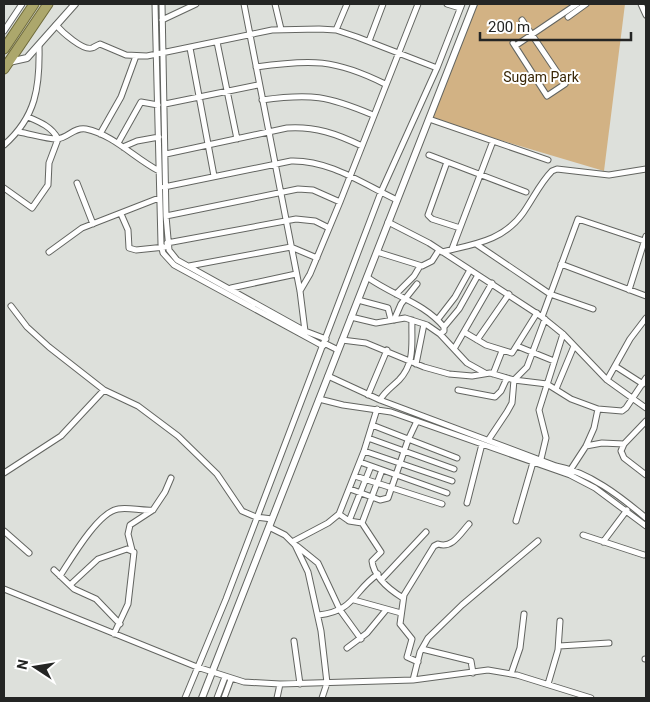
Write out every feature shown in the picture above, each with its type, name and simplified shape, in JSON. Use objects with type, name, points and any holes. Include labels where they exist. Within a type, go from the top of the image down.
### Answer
[{"type":"highway","points":[[4,49],[34,4]]},
{"type":"highway","points":[[6,66],[48,4]]},
{"type":"street","points":[[4,31],[22,4]]},
{"type":"street","points":[[6,66],[27,58],[76,4]]},
{"type":"street","points":[[155,4],[165,104],[166,216],[168,245],[172,256],[231,288],[324,343]]},
{"type":"street","points":[[162,4],[158,105],[159,198],[162,248],[168,260],[174,265],[338,350]]},
{"type":"street","points":[[162,20],[196,4]]},
{"type":"street","points":[[244,4],[258,85],[300,291],[305,331]]},
{"type":"street","points":[[275,4],[281,29]]},
{"type":"street","points":[[336,30],[347,4]]},
{"type":"street","points":[[369,41],[383,4]]},
{"type":"street","points":[[300,291],[317,258],[418,4]]},
{"type":"street","points":[[185,698],[381,192],[436,68],[461,6],[447,4]]},
{"type":"street","points":[[202,698],[474,4]]},
{"type":"street","points":[[522,20],[532,34],[565,84],[547,96],[514,45],[532,34],[577,4]]},
{"type":"street","points":[[568,17],[586,4]]},
{"type":"street","points":[[641,4],[646,15]]},
{"type":"street","points":[[56,25],[70,38],[86,47],[91,48],[100,44],[136,56],[161,54],[281,29],[336,30],[436,68]]},
{"type":"street","points":[[217,42],[237,138]]},
{"type":"street","points":[[4,145],[19,132],[28,117],[37,88],[39,46]]},
{"type":"street","points":[[190,48],[214,176]]},
{"type":"street","points":[[100,134],[122,97],[136,56]]},
{"type":"street","points":[[256,67],[295,61],[320,61],[344,66],[385,84]]},
{"type":"street","points":[[165,104],[258,85]]},
{"type":"street","points":[[262,100],[297,95],[316,96],[334,99],[374,116]]},
{"type":"street","points":[[118,143],[141,102],[158,105]]},
{"type":"street","points":[[4,188],[29,207],[34,207],[48,185],[49,163],[58,139],[55,133],[46,126],[28,117]]},
{"type":"street","points":[[429,119],[548,160]]},
{"type":"street","points":[[166,154],[287,128],[312,128],[338,135],[362,146]]},
{"type":"street","points":[[19,132],[58,139],[80,129],[100,134],[118,143],[136,158],[159,170]]},
{"type":"street","points":[[123,148],[137,141],[159,137]]},
{"type":"street","points":[[452,249],[492,141]]},
{"type":"street","points":[[429,155],[526,192]]},
{"type":"street","points":[[159,187],[291,161],[321,162],[397,200]]},
{"type":"street","points":[[448,162],[428,215],[432,219],[460,228]]},
{"type":"street","points":[[396,294],[414,276],[420,266],[432,260],[441,251],[476,244],[502,235],[512,226],[552,171],[557,169],[609,175],[646,169]]},
{"type":"street","points":[[77,183],[93,224]]},
{"type":"street","points":[[166,216],[280,191],[313,190],[340,202]]},
{"type":"street","points":[[49,252],[72,234],[159,198]]},
{"type":"street","points":[[121,214],[128,230],[129,248],[136,250],[162,248],[168,245],[285,220],[306,219],[329,228]]},
{"type":"street","points":[[489,439],[510,408],[514,380],[525,372],[533,352],[541,316],[578,219],[645,239],[629,290]]},
{"type":"street","points":[[388,222],[441,251],[541,316],[563,334],[607,380],[646,408]]},
{"type":"street","points":[[476,244],[550,294],[593,309]]},
{"type":"street","points":[[189,266],[291,247],[317,258]]},
{"type":"street","points":[[377,252],[420,266]]},
{"type":"street","points":[[561,264],[646,296]]},
{"type":"street","points":[[438,319],[455,298],[470,270]]},
{"type":"street","points":[[231,288],[296,274]]},
{"type":"street","points":[[440,334],[459,309],[478,275]]},
{"type":"street","points":[[367,277],[406,298],[438,319],[444,327]]},
{"type":"street","points":[[392,320],[406,298],[418,284]]},
{"type":"street","points":[[454,349],[492,284]]},
{"type":"street","points":[[478,340],[509,294]]},
{"type":"street","points":[[358,300],[388,308],[392,320]]},
{"type":"street","points":[[11,306],[40,340],[104,390],[138,406],[178,436],[217,474],[242,512],[256,517],[272,519]]},
{"type":"street","points":[[464,332],[502,351],[512,353],[541,316]]},
{"type":"street","points":[[351,317],[376,323],[392,320],[412,320],[424,324],[440,334],[467,363],[485,373]]},
{"type":"street","points":[[607,380],[630,339],[646,318]]},
{"type":"street","points":[[412,320],[413,363]]},
{"type":"street","points":[[380,400],[386,390],[413,363],[424,324]]},
{"type":"street","points":[[541,459],[546,438],[539,410],[563,334]]},
{"type":"street","points":[[342,340],[366,343],[387,350],[413,363],[459,376],[485,373],[514,380],[547,384],[571,399],[598,409],[622,411],[633,399],[646,378]]},
{"type":"street","points":[[517,346],[554,361]]},
{"type":"street","points":[[556,390],[574,346]]},
{"type":"street","points":[[368,395],[387,350]]},
{"type":"street","points":[[493,374],[502,351]]},
{"type":"street","points":[[615,366],[643,384]]},
{"type":"street","points":[[328,376],[380,400],[489,439],[586,482],[627,510],[646,526]]},
{"type":"street","points":[[458,390],[495,397],[501,391],[507,378]]},
{"type":"street","points":[[4,474],[61,436],[104,390]]},
{"type":"street","points":[[319,399],[343,405],[377,409],[482,444],[534,459],[541,459],[571,469],[599,484],[646,518]]},
{"type":"street","points":[[293,543],[328,523],[339,514],[355,476],[377,409]]},
{"type":"street","points":[[571,469],[586,446],[594,428],[598,409]]},
{"type":"street","points":[[350,488],[380,500],[388,498],[393,489],[408,440],[417,421]]},
{"type":"street","points":[[645,472],[621,455],[624,444],[646,421]]},
{"type":"street","points":[[372,425],[458,458]]},
{"type":"street","points":[[368,438],[454,469]]},
{"type":"street","points":[[586,446],[602,443],[624,444]]},
{"type":"street","points":[[467,503],[482,444]]},
{"type":"street","points":[[364,451],[452,481]]},
{"type":"street","points":[[516,521],[534,459]]},
{"type":"street","points":[[360,462],[447,492]]},
{"type":"street","points":[[4,464],[9,469]]},
{"type":"street","points":[[350,521],[371,466]]},
{"type":"street","points":[[362,523],[382,470]]},
{"type":"street","points":[[355,476],[442,504]]},
{"type":"street","points":[[114,634],[128,604],[131,586],[134,557],[128,528],[152,510],[172,478]]},
{"type":"street","points":[[60,576],[92,530],[109,512],[121,509],[152,510]]},
{"type":"street","points":[[603,542],[627,510]]},
{"type":"street","points":[[339,514],[350,521],[362,523],[380,552],[372,561],[381,580],[403,598]]},
{"type":"street","points":[[418,662],[407,657],[412,642],[400,624],[403,598],[412,578],[434,546],[450,544],[469,524]]},
{"type":"street","points":[[269,527],[285,535],[318,563],[340,610],[361,639]]},
{"type":"street","points":[[4,531],[29,553]]},
{"type":"street","points":[[381,580],[426,532]]},
{"type":"street","points":[[583,535],[644,555]]},
{"type":"street","points":[[413,680],[422,649],[428,638],[462,605],[538,541]]},
{"type":"street","points":[[293,543],[308,572],[319,615],[327,683],[322,698]]},
{"type":"street","points":[[70,585],[98,559],[120,550],[132,550]]},
{"type":"street","points":[[54,570],[70,585],[96,599],[120,624]]},
{"type":"street","points":[[319,615],[340,610],[354,600],[366,583],[378,574]]},
{"type":"street","points":[[4,589],[197,668],[231,679],[260,684],[300,684],[413,680],[488,670],[548,684],[591,698]]},
{"type":"street","points":[[354,600],[400,613]]},
{"type":"street","points":[[347,648],[361,639],[386,610]]},
{"type":"street","points":[[511,674],[520,648],[524,614]]},
{"type":"street","points":[[548,684],[559,646],[560,621]]},
{"type":"street","points":[[294,641],[300,684]]},
{"type":"street","points":[[559,646],[609,643]]},
{"type":"street","points":[[422,649],[470,661],[473,673]]},
{"type":"street","points":[[217,698],[225,677]]},
{"type":"street","points":[[224,698],[231,679]]},
{"type":"street","points":[[277,698],[280,684]]},
{"type":"green space","name":"Sugam Park","points":[[474,4],[625,4],[604,171],[429,119]]}]
